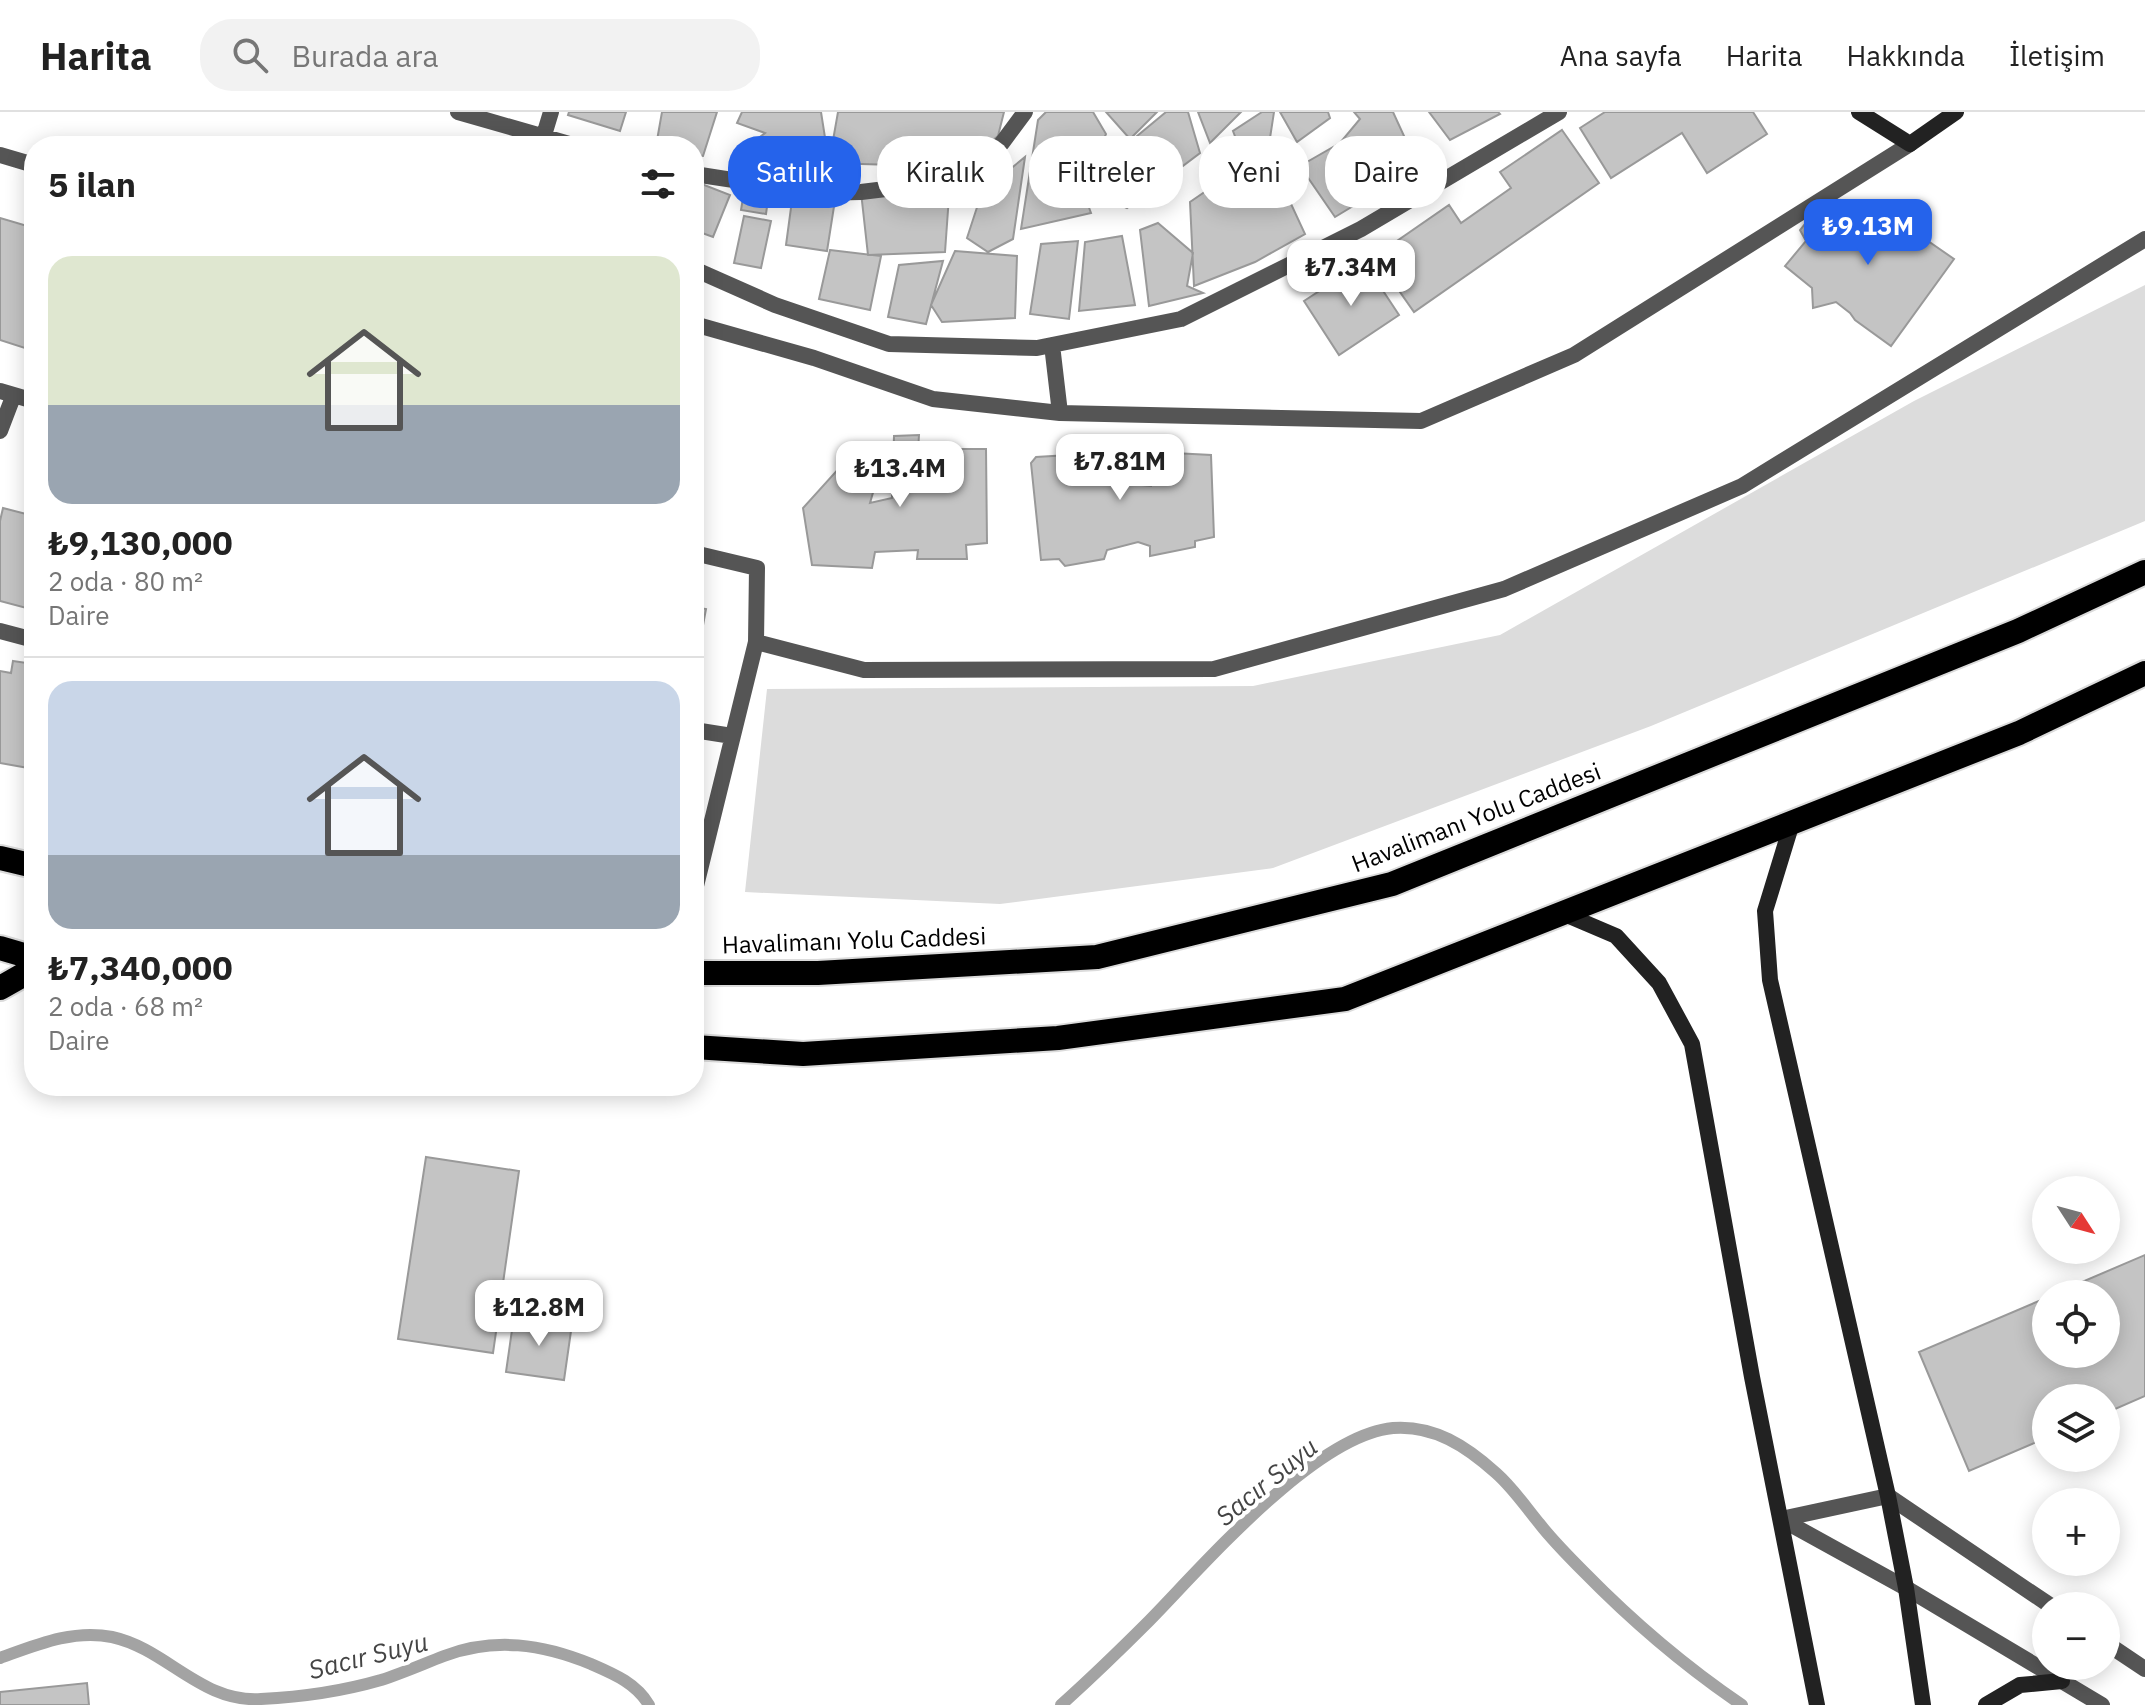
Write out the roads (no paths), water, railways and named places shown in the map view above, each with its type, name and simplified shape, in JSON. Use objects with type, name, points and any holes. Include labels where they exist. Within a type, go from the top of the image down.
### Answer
[{"type":"highway","name":"Havalimanı Yolu Caddesi","points":[[704,973],[818,973],[1097,957],[1392,884],[2018,631],[2145,572]]},
{"type":"highway","points":[[704,1048],[803,1054],[1058,1038],[1345,999],[2019,733],[2145,673]]},
{"type":"highway","points":[[0,858],[24,864]]},
{"type":"highway","points":[[0,948],[24,955]]},
{"type":"highway","points":[[0,988],[24,975]]},
{"type":"street","points":[[458,112],[525,136]]},
{"type":"street","points":[[544,136],[551,112]]},
{"type":"street","points":[[704,176],[818,193],[861,192],[968,179],[1002,143],[1025,112]]},
{"type":"street","points":[[704,273],[775,305],[889,344],[1037,348],[1181,319],[1361,229],[1559,112]]},
{"type":"street","points":[[1859,112],[1910,144]]},
{"type":"street","points":[[704,327],[814,358],[933,399],[1060,413],[1421,421],[1574,355],[1956,112]]},
{"type":"street","points":[[0,155],[24,162]]},
{"type":"street","points":[[756,642],[864,670],[1214,669],[1504,589],[1742,486],[2145,239]]},
{"type":"street","points":[[1052,345],[1060,413]]},
{"type":"street","points":[[0,431],[6,394]]},
{"type":"street","points":[[704,555],[757,568],[756,642],[704,852]]},
{"type":"street","points":[[0,631],[24,637]]},
{"type":"street","points":[[704,732],[732,736]]},
{"type":"street","points":[[1792,823],[1765,911],[1770,980],[1888,1496],[1906,1588],[1923,1705]]},
{"type":"street","points":[[1562,913],[1616,936],[1659,983],[1692,1044],[1752,1377],[1816,1700]]},
{"type":"street","points":[[1781,1519],[1888,1496],[2032,1593]]},
{"type":"street","points":[[1781,1519],[1906,1588],[2102,1705]]},
{"type":"street","points":[[2120,1652],[2145,1669]]},
{"type":"street","points":[[1986,1705],[2020,1685],[2062,1681]]},
{"type":"waterway","name":"Sacır Suyu","points":[[1061,1705],[1262,1506],[1330,1453],[1362,1436],[1393,1428],[1436,1434],[1461,1446],[1485,1463],[1508,1485],[1561,1549],[1621,1608],[1660,1643],[1742,1705]]},
{"type":"waterway","name":"Sacır Suyu","points":[[0,1658],[69,1637],[112,1637],[150,1652],[220,1693],[261,1699],[352,1687],[463,1650],[518,1645],[573,1657],[608,1672],[631,1685],[649,1705]]}]
